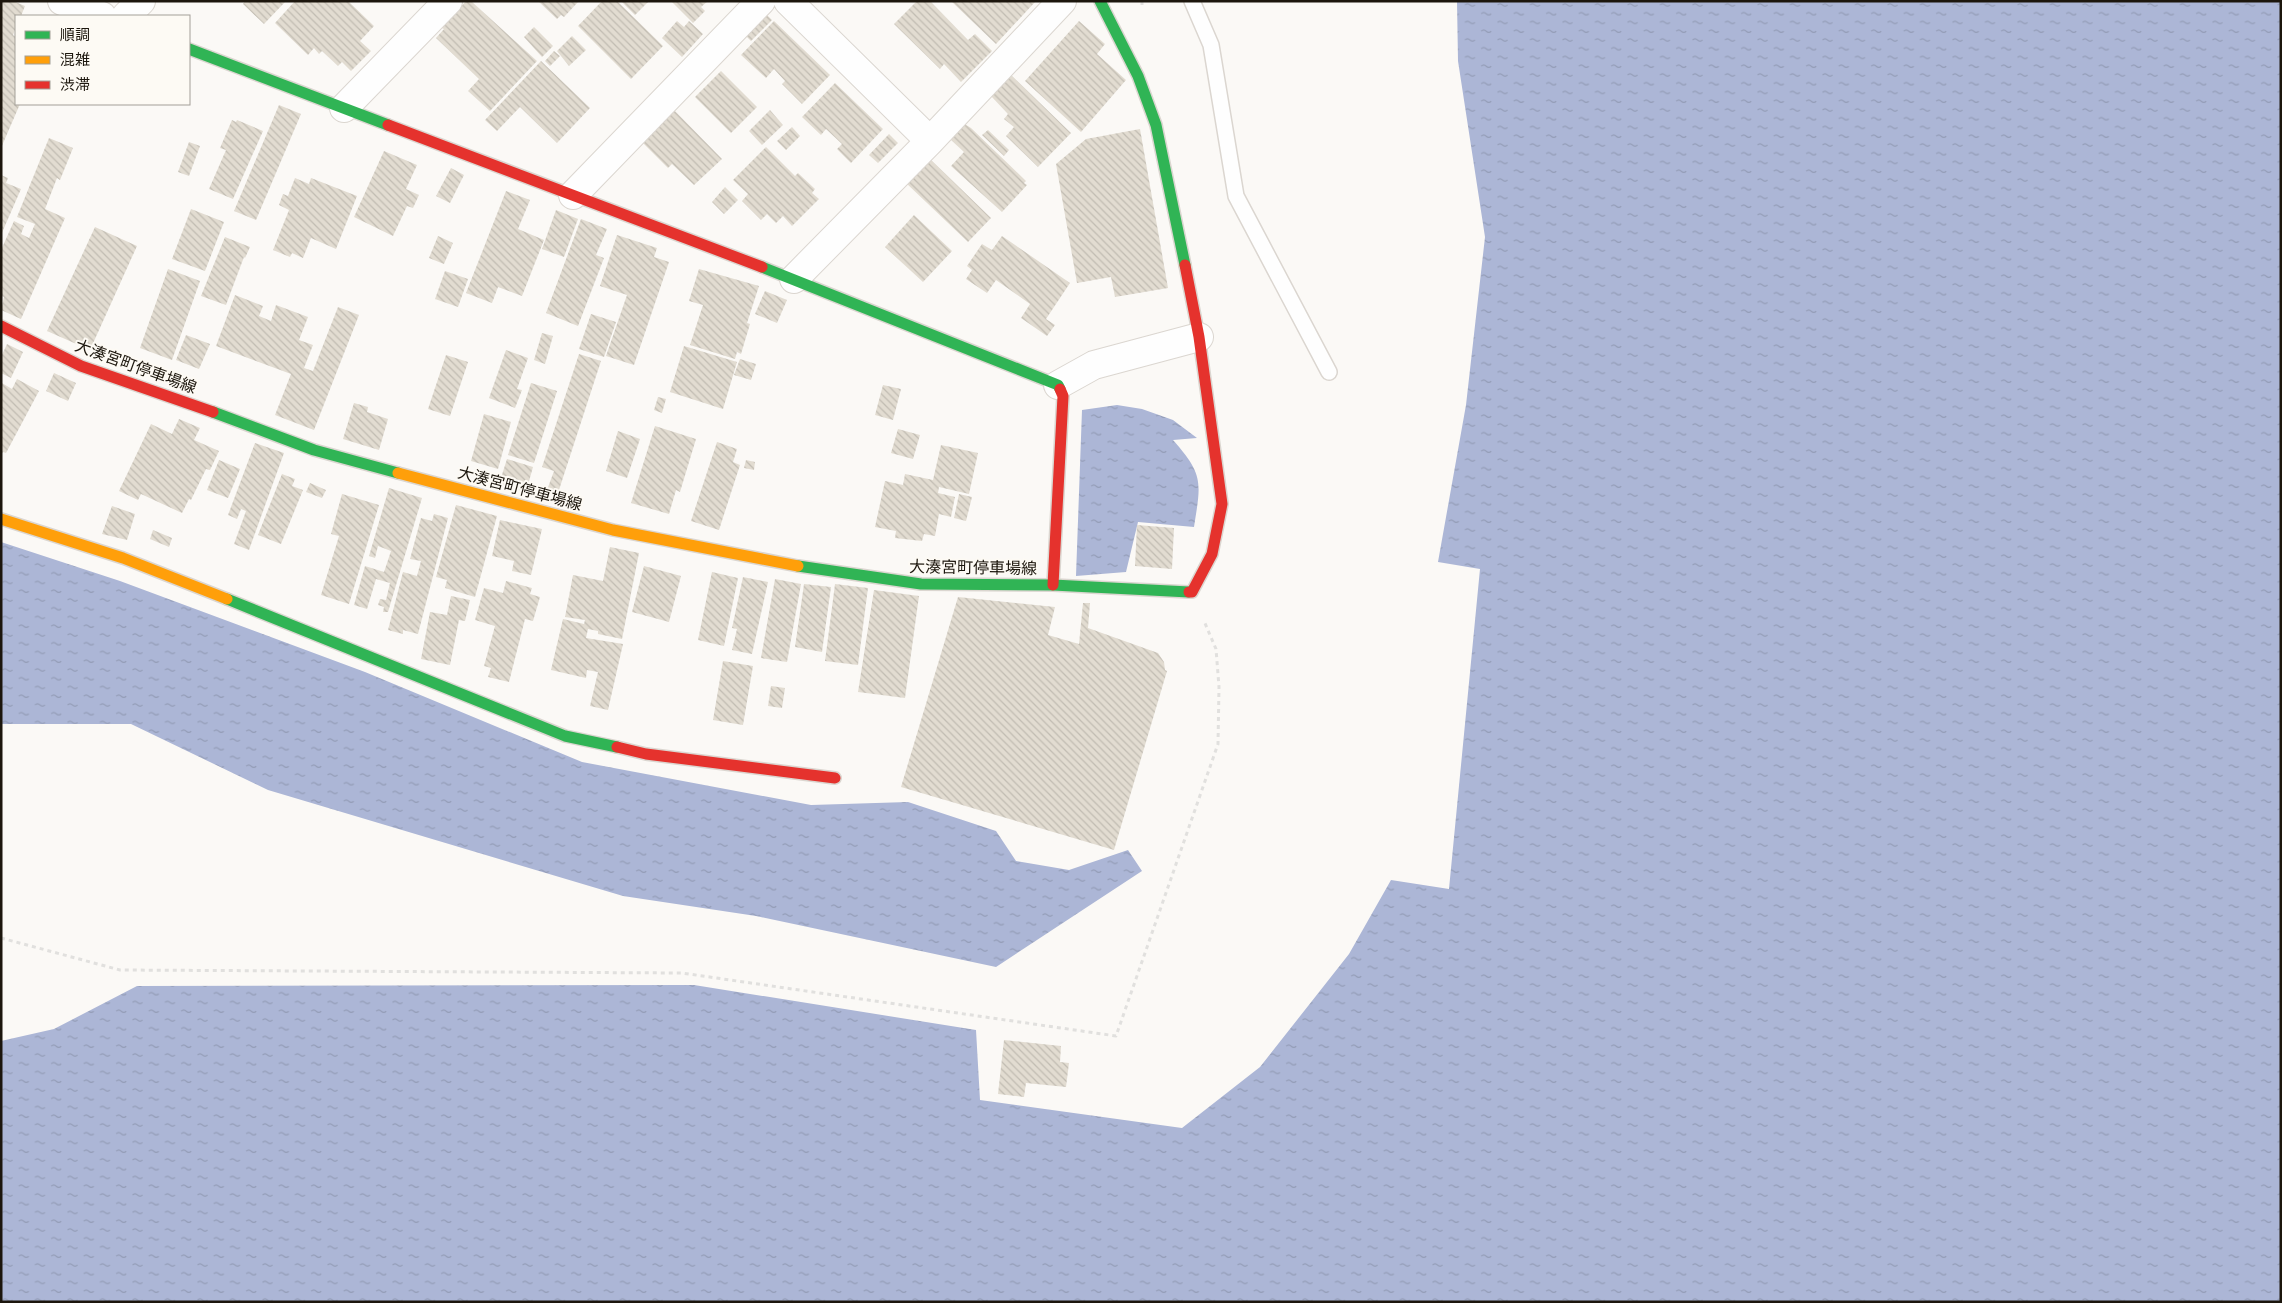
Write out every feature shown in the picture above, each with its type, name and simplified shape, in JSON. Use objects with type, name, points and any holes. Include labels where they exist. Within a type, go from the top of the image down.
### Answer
[{"type":"street","points":[[62,1],[99,15]]},
{"type":"street","points":[[127,15],[141,1]]},
{"type":"street","points":[[344,108],[448,1]]},
{"type":"street","points":[[573,195],[761,1]]},
{"type":"street","points":[[788,1],[930,141]]},
{"type":"street","points":[[794,279],[930,141],[1062,1]]},
{"type":"street","points":[[1100,1],[1138,76],[1156,126],[1171,190],[1199,337],[1222,504],[1212,554],[1192,592]]},
{"type":"street","points":[[190,49],[794,279],[1058,385],[1063,396],[1053,585]]},
{"type":"street","name":"大湊宮町停車場線","points":[[1,326],[81,366],[171,396],[314,450],[613,530],[788,566],[921,584],[1053,585],[1192,592]]},
{"type":"street","points":[[1058,385],[1094,365],[1199,337]]},
{"type":"street","points":[[1,519],[123,558],[166,574],[565,736],[646,754],[835,778]]},
{"type":"lane","points":[[1192,1],[1211,45],[1236,196],[1329,372]]},
{"type":"path","points":[[1,938],[120,970],[682,973],[1116,1036],[1218,744],[1219,687],[1216,649],[1192,592]]},
{"type":"water","points":[[1457,1],[2281,1],[2281,1302],[1,1302],[1,1041],[54,1029],[137,986],[694,985],[976,1030],[980,1100],[1182,1128],[1260,1067],[1349,954],[1391,880],[1449,889],[1480,569],[1438,562],[1466,405],[1485,237],[1458,61]]},
{"type":"water","points":[[1117,405],[1142,409],[1173,420],[1197,438],[1173,440],[1190,462],[1198,480],[1199,489],[1194,527],[1138,522],[1126,572],[1076,576],[1082,410]]},
{"type":"water","points":[[1,542],[120,581],[365,672],[582,762],[811,805],[908,802],[996,831],[1016,861],[1069,870],[1128,850],[1142,871],[996,967],[756,916],[623,896],[268,790],[131,724],[1,724]]},
{"type":"building","points":[[1,1],[13,1],[25,6],[21,15],[15,15],[13,35],[15,36],[15,105],[20,105],[1,148]]},
{"type":"building","points":[[245,1],[286,1],[264,24],[243,4]]},
{"type":"building","points":[[295,1],[348,1],[374,26],[360,41],[371,51],[351,71],[342,62],[338,66],[322,51],[319,54],[314,48],[308,55],[275,23]]},
{"type":"building","points":[[466,1],[471,1],[537,61],[490,111],[468,91],[479,79],[436,38],[444,29],[442,28]]},
{"type":"building","points":[[538,1],[579,1],[564,17],[561,15],[557,19]]},
{"type":"building","points":[[602,1],[617,1],[663,46],[631,79],[578,26]]},
{"type":"building","points":[[621,1],[649,1],[635,15]]},
{"type":"building","points":[[671,1],[708,1],[701,7],[705,11],[693,23]]},
{"type":"building","points":[[917,1],[930,1],[968,40],[975,34],[992,51],[961,82],[944,64],[940,69],[894,24]]},
{"type":"building","points":[[951,1],[1036,1],[996,44]]},
{"type":"building","points":[[765,13],[772,20],[751,41],[744,34]]},
{"type":"building","points":[[677,21],[684,27],[689,21],[703,34],[682,57],[662,38]]},
{"type":"building","points":[[774,21],[830,75],[802,104],[782,84],[785,81],[774,69],[766,78],[741,55]]},
{"type":"building","points":[[1079,21],[1105,44],[1097,54],[1126,80],[1081,132],[1025,81]]},
{"type":"building","points":[[534,27],[553,46],[542,57],[524,37]]},
{"type":"building","points":[[572,36],[586,50],[569,66],[557,51]]},
{"type":"building","points":[[554,51],[560,56],[550,66],[545,61]]},
{"type":"building","points":[[541,61],[590,108],[557,143],[520,107],[497,131],[485,120]]},
{"type":"building","points":[[721,71],[757,107],[731,133],[695,97]]},
{"type":"building","points":[[1011,75],[1071,133],[1038,167],[1006,136],[1014,127],[1004,119],[1008,114],[991,96]]},
{"type":"building","points":[[835,83],[883,129],[851,163],[837,149],[842,144],[826,129],[821,135],[802,117]]},
{"type":"building","points":[[279,105],[301,114],[256,220],[234,211]]},
{"type":"building","points":[[672,108],[722,159],[694,185],[672,164],[668,168],[640,140]]},
{"type":"building","points":[[770,110],[783,125],[762,145],[749,131]]},
{"type":"building","points":[[232,120],[236,122],[237,120],[263,131],[233,199],[209,189],[226,150],[220,148]]},
{"type":"building","points":[[963,123],[971,128],[1026,181],[1024,183],[1027,185],[1002,212],[951,166],[964,152],[949,138]]},
{"type":"building","points":[[792,127],[800,136],[786,150],[777,141]]},
{"type":"building","points":[[1140,129],[1168,288],[1115,297],[1111,277],[1077,283],[1056,164],[1086,139]]},
{"type":"building","points":[[988,130],[1009,150],[1004,156],[982,135]]},
{"type":"building","points":[[889,134],[898,143],[878,163],[869,155]]},
{"type":"building","points":[[49,138],[73,148],[60,180],[57,178],[45,209],[65,218],[21,319],[1,310],[4,297],[1,296],[1,250],[14,221],[24,226],[21,234],[29,238],[35,224],[17,217]]},
{"type":"building","points":[[189,142],[200,146],[189,176],[178,172]]},
{"type":"building","points":[[766,147],[795,176],[798,173],[815,189],[812,193],[819,199],[792,226],[783,216],[776,223],[767,214],[761,220],[742,201],[748,194],[733,180]]},
{"type":"building","points":[[384,151],[417,165],[406,189],[419,195],[413,208],[407,206],[393,236],[354,217]]},
{"type":"building","points":[[929,158],[991,218],[968,242],[905,182]]},
{"type":"building","points":[[451,168],[464,175],[450,203],[436,196]]},
{"type":"building","points":[[1,175],[8,178],[6,183],[21,189],[1,235]]},
{"type":"building","points":[[295,178],[309,184],[311,178],[357,196],[336,249],[311,238],[303,258],[292,253],[290,257],[273,250],[289,210],[279,205],[283,194],[288,196]]},
{"type":"building","points":[[725,187],[738,200],[724,214],[712,202]]},
{"type":"building","points":[[506,191],[530,200],[518,229],[544,240],[522,296],[498,287],[492,303],[466,293]]},
{"type":"building","points":[[191,209],[224,222],[205,271],[172,259]]},
{"type":"building","points":[[556,210],[578,219],[564,257],[542,249]]},
{"type":"building","points":[[914,215],[952,251],[923,282],[885,247]]},
{"type":"building","points":[[581,219],[607,229],[596,255],[604,258],[578,326],[546,313]]},
{"type":"building","points":[[95,227],[137,246],[90,350],[47,331]]},
{"type":"building","points":[[617,235],[657,248],[654,257],[669,262],[634,365],[606,356],[627,295],[600,286]]},
{"type":"building","points":[[438,236],[453,243],[444,264],[429,258]]},
{"type":"building","points":[[1002,236],[1070,283],[1046,319],[1055,325],[1047,336],[1021,318],[1030,304],[996,280],[987,293],[966,279],[972,270],[967,266],[982,244],[992,250]]},
{"type":"building","points":[[225,237],[250,247],[244,257],[226,305],[201,296]]},
{"type":"building","points":[[168,269],[200,281],[172,360],[140,348]]},
{"type":"building","points":[[699,269],[759,286],[747,323],[750,324],[741,354],[737,352],[735,359],[690,345],[703,305],[689,301]]},
{"type":"building","points":[[445,271],[468,279],[458,307],[435,299]]},
{"type":"building","points":[[765,291],[787,300],[777,323],[755,314]]},
{"type":"building","points":[[235,295],[263,306],[259,316],[271,321],[276,305],[308,317],[299,340],[313,345],[304,368],[313,371],[338,307],[359,315],[314,430],[275,415],[291,374],[216,346]]},
{"type":"building","points":[[591,314],[616,322],[604,357],[579,349]]},
{"type":"building","points":[[542,333],[553,336],[545,364],[534,360]]},
{"type":"building","points":[[186,335],[210,344],[199,369],[176,360]]},
{"type":"building","points":[[7,344],[23,352],[11,378],[1,373],[1,357]]},
{"type":"building","points":[[684,346],[737,362],[723,409],[670,392]]},
{"type":"building","points":[[506,350],[528,358],[517,389],[522,390],[515,408],[489,398]]},
{"type":"building","points":[[579,354],[601,361],[558,493],[547,490],[554,471],[542,467]]},
{"type":"building","points":[[446,355],[468,362],[450,416],[428,409]]},
{"type":"building","points":[[740,359],[756,364],[751,380],[734,375]]},
{"type":"building","points":[[54,373],[76,383],[68,401],[46,391]]},
{"type":"building","points":[[17,379],[39,391],[6,453],[3,452],[1,454],[1,385],[2,383],[12,389]]},
{"type":"building","points":[[531,383],[557,391],[534,463],[508,455]]},
{"type":"building","points":[[883,385],[901,389],[893,420],[875,415]]},
{"type":"building","points":[[658,397],[666,399],[662,413],[654,410]]},
{"type":"building","points":[[354,403],[368,407],[367,412],[388,419],[379,450],[343,439]]},
{"type":"building","points":[[484,414],[511,422],[498,469],[471,461]]},
{"type":"building","points":[[179,419],[200,428],[194,440],[219,451],[210,470],[206,469],[191,500],[189,499],[182,513],[141,494],[138,500],[119,491],[151,424],[172,434]]},
{"type":"building","points":[[655,426],[696,439],[680,492],[676,490],[669,514],[631,503]]},
{"type":"building","points":[[898,429],[920,435],[913,459],[891,453]]},
{"type":"building","points":[[618,431],[640,439],[627,478],[606,471]]},
{"type":"building","points":[[717,442],[737,449],[733,462],[740,465],[719,530],[691,521]]},
{"type":"building","points":[[255,443],[284,453],[249,550],[234,544],[246,511],[241,509],[237,519],[228,515]]},
{"type":"building","points":[[941,445],[978,453],[969,494],[939,487],[938,493],[955,497],[951,517],[939,514],[935,536],[924,534],[922,541],[895,538],[896,531],[875,527],[885,481],[903,485],[905,474],[933,480]]},
{"type":"building","points":[[507,459],[533,467],[526,492],[499,484]]},
{"type":"building","points":[[219,460],[240,469],[228,498],[207,490]]},
{"type":"building","points":[[746,460],[755,462],[754,470],[744,468]]},
{"type":"building","points":[[282,474],[295,479],[292,486],[303,490],[281,544],[258,535]]},
{"type":"building","points":[[310,483],[326,490],[322,498],[306,492]]},
{"type":"building","points":[[389,488],[422,498],[388,612],[383,612],[384,607],[378,605],[380,599],[386,600],[390,583],[376,579],[367,609],[354,605],[365,566],[384,572],[391,551],[378,546],[375,558],[369,556]]},
{"type":"building","points":[[342,494],[379,505],[349,604],[321,595],[339,536],[331,534]]},
{"type":"building","points":[[959,494],[972,497],[966,521],[954,518]]},
{"type":"building","points":[[456,505],[497,516],[475,597],[445,588],[447,580],[436,577]]},
{"type":"building","points":[[112,506],[135,514],[127,540],[102,534]]},
{"type":"building","points":[[434,514],[448,518],[418,634],[403,630],[403,634],[388,630],[403,572],[417,576],[421,561],[410,559],[421,518],[432,521]]},
{"type":"building","points":[[500,520],[542,529],[531,575],[512,571],[514,561],[492,556]]},
{"type":"building","points":[[1137,525],[1174,528],[1172,569],[1135,566]]},
{"type":"building","points":[[153,530],[172,538],[169,547],[150,539]]},
{"type":"building","points":[[610,547],[639,553],[622,639],[598,634],[598,631],[588,629],[586,638],[623,644],[608,710],[590,706],[598,672],[587,670],[586,678],[551,670],[563,619],[584,624],[585,620],[565,617],[573,575],[603,581]]},
{"type":"building","points":[[644,566],[681,576],[669,622],[632,612]]},
{"type":"building","points":[[712,572],[738,578],[724,646],[698,640]]},
{"type":"building","points":[[743,577],[768,582],[752,654],[732,650],[737,629],[732,628]]},
{"type":"building","points":[[775,579],[801,584],[787,662],[761,658]]},
{"type":"building","points":[[506,581],[532,588],[530,594],[540,597],[533,621],[525,619],[509,682],[488,677],[491,668],[484,666],[495,626],[475,620],[484,588],[503,593]]},
{"type":"building","points":[[804,584],[831,587],[822,652],[795,647]]},
{"type":"building","points":[[835,584],[868,588],[858,665],[825,661]]},
{"type":"building","points":[[874,590],[919,596],[905,698],[858,692]]},
{"type":"building","points":[[451,596],[470,600],[465,621],[459,620],[450,665],[421,659],[430,612],[447,615]]},
{"type":"building","points":[[958,597],[1055,607],[1048,635],[1079,644],[1083,603],[1090,603],[1088,628],[1158,653],[1164,662],[1165,670],[1167,671],[1114,850],[901,787]]},
{"type":"building","points":[[723,661],[753,666],[743,725],[713,720]]},
{"type":"building","points":[[771,686],[785,688],[782,708],[768,706]]},
{"type":"building","points":[[1004,1040],[1061,1046],[1060,1062],[1069,1063],[1066,1087],[1026,1083],[1024,1097],[998,1094]]},
{"type":"traffic: fast","points":[[1100,1],[1138,76],[1156,125],[1185,265]]},
{"type":"traffic: fast","points":[[190,49],[388,125]]},
{"type":"traffic: fast","points":[[762,267],[1058,385],[1060,389]]},
{"type":"traffic: fast","points":[[213,412],[314,450],[398,473]]},
{"type":"traffic: fast","points":[[798,566],[921,584],[1053,585],[1189,592]]},
{"type":"traffic: fast","points":[[227,599],[565,736],[617,747]]},
{"type":"traffic: slow","points":[[398,473],[613,530],[798,566]]},
{"type":"traffic: slow","points":[[1,519],[123,558],[227,599]]},
{"type":"traffic: jam","points":[[388,125],[762,267]]},
{"type":"traffic: jam","points":[[1185,265],[1199,337],[1222,504],[1212,554],[1192,592],[1189,592]]},
{"type":"traffic: jam","points":[[1,326],[81,366],[213,412]]},
{"type":"traffic: jam","points":[[1053,585],[1063,396],[1060,389]]},
{"type":"traffic: jam","points":[[617,747],[646,754],[835,778]]}]
